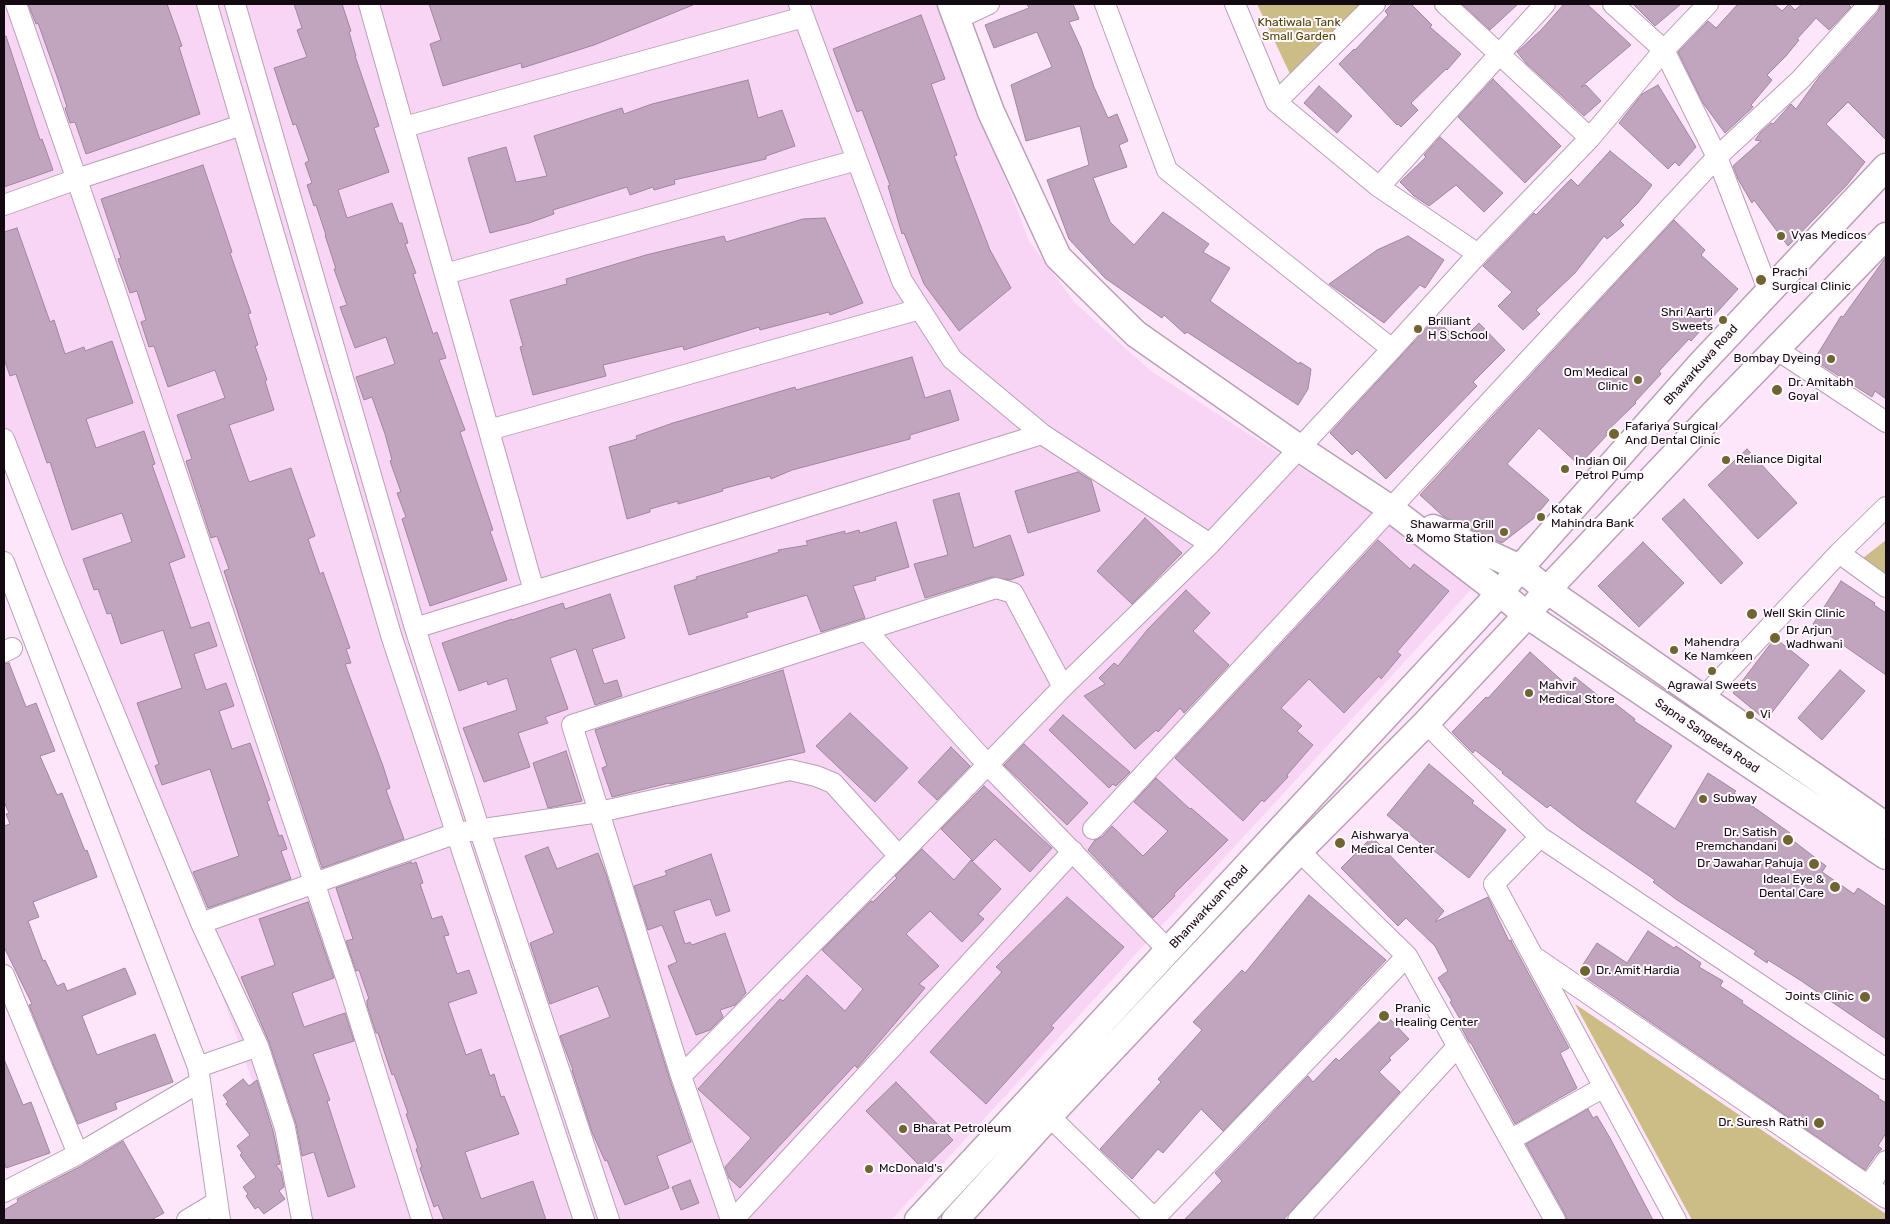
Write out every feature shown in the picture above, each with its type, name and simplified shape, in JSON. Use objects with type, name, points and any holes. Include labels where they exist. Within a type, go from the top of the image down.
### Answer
[{"type":"main road","points":[[954,11],[991,112],[1058,257],[1136,334],[1299,448],[1391,509],[1520,568],[1547,590],[1886,826]]},
{"type":"main road","name":"Bhawarkuwa Road","points":[[1500,593],[1698,367],[1886,167]]},
{"type":"main road","points":[[955,1220],[1049,1116],[1298,851],[1426,723],[1527,615],[1547,590],[1712,414],[1886,236]]},
{"type":"main road","name":"Sapna Sangeeta Road","points":[[1391,509],[1527,615],[1886,856]]},
{"type":"main road","name":"Bhanwarkuan Road","points":[[918,1220],[1500,593]]},
{"type":"street","points":[[16,4],[77,179],[348,983],[422,1220]]},
{"type":"street","points":[[206,4],[391,635],[584,1220]]},
{"type":"street","points":[[236,4],[415,628],[609,1220]]},
{"type":"street","points":[[370,4],[534,591]]},
{"type":"street","points":[[954,11],[989,4]]},
{"type":"street","points":[[1105,4],[1167,170],[1392,349]]},
{"type":"street","points":[[1235,4],[1276,102],[1379,187],[1478,254]]},
{"type":"street","points":[[1276,102],[1375,4]]},
{"type":"street","points":[[1445,4],[1590,138]]},
{"type":"street","points":[[1379,187],[1545,4]]},
{"type":"street","points":[[1614,4],[1664,50],[1717,157],[1769,292]]},
{"type":"street","points":[[681,1076],[899,856],[1063,686],[1210,544],[1478,254],[1590,138],[1664,50],[1708,4]]},
{"type":"street","points":[[1093,828],[1717,157],[1801,79],[1869,4]]},
{"type":"street","points":[[404,127],[801,10],[902,281],[952,359],[1042,434],[1210,544]]},
{"type":"street","points":[[4,205],[242,125]]},
{"type":"street","points":[[445,274],[857,160]]},
{"type":"street","points":[[489,430],[920,309]]},
{"type":"street","points":[[1776,350],[1886,422]]},
{"type":"street","points":[[415,628],[1042,434]]},
{"type":"street","points":[[4,439],[54,567],[201,923],[258,1046],[285,1128],[302,1220]]},
{"type":"street","points":[[1703,698],[1839,553],[1886,507]]},
{"type":"street","points":[[1839,553],[1886,587]]},
{"type":"street","points":[[4,562],[199,1074],[219,1211],[187,1220]]},
{"type":"street","points":[[1063,686],[1013,593],[996,588],[572,725],[681,1076],[732,1220],[1073,851]]},
{"type":"street","points":[[866,630],[987,764],[1169,950]]},
{"type":"street","points":[[1426,723],[1540,837],[1886,1069]]},
{"type":"street","points":[[201,923],[457,833],[599,812],[790,770],[816,776],[833,783],[899,856]]},
{"type":"street","points":[[1540,837],[1494,884],[1676,1220]]},
{"type":"street","points":[[1298,851],[1407,956],[1555,1220]]},
{"type":"street","points":[[1533,955],[1886,1198]]},
{"type":"street","points":[[1049,1116],[1154,1220],[1407,956]]},
{"type":"street","points":[[4,975],[78,1154]]},
{"type":"street","points":[[4,1192],[78,1154],[199,1074],[258,1046]]},
{"type":"street","points":[[1298,1220],[1457,1047]]},
{"type":"street","points":[[1510,1140],[1604,1087]]},
{"type":"street","points":[[1868,1185],[1886,1161]]},
{"type":"shaded area","points":[[4,4],[939,4],[1029,241],[1075,303],[1151,371],[1478,582],[891,1220],[293,1220],[255,1089],[179,872],[4,424]]},
{"type":"green space","name":"Khatiwala Tank Small Garden","points":[[1257,4],[1362,4],[1291,76]]},
{"type":"green space","points":[[1886,540],[1886,583],[1858,562]]},
{"type":"green space","points":[[1575,1004],[1886,1214],[1886,1220],[1692,1220]]},
{"type":"building","points":[[28,4],[167,4],[182,46],[179,47],[200,114],[86,154],[75,122],[70,123],[59,82],[38,23],[36,24]]},
{"type":"building","points":[[294,4],[342,4],[351,31],[349,32],[355,56],[379,126],[374,128],[389,172],[338,190],[347,218],[392,203],[399,223],[402,223],[408,243],[405,244],[416,273],[413,274],[433,334],[437,332],[446,358],[439,360],[465,430],[460,432],[493,530],[490,531],[507,580],[430,606],[402,519],[406,517],[397,493],[401,492],[390,461],[392,460],[385,434],[372,397],[364,400],[356,377],[395,364],[386,337],[355,348],[340,307],[347,305],[334,269],[336,269],[316,205],[314,206],[307,185],[312,183],[305,163],[309,161],[296,124],[293,125],[274,68],[307,57],[297,30],[302,28]]},
{"type":"building","points":[[429,4],[693,5],[594,45],[522,68],[521,63],[443,86],[430,44],[441,40]]},
{"type":"building","points":[[1027,4],[1073,4],[1079,19],[1069,22],[1081,48],[1094,87],[1108,118],[1117,114],[1128,141],[1119,145],[1127,167],[1093,178],[1110,222],[1134,245],[1163,212],[1209,244],[1203,252],[1230,268],[1210,301],[1299,364],[1300,362],[1311,369],[1308,389],[1298,405],[1187,332],[1185,334],[1164,315],[1162,318],[1105,278],[1069,239],[1047,180],[1089,165],[1080,126],[1026,141],[1011,85],[1052,67],[1037,32],[994,48],[985,25],[1029,8]]},
{"type":"building","points":[[1392,4],[1411,4],[1432,25],[1430,27],[1461,54],[1447,70],[1411,103],[1418,110],[1401,127],[1339,64],[1388,15],[1385,11]]},
{"type":"building","points":[[1462,4],[1518,4],[1490,30]]},
{"type":"building","points":[[1564,4],[1587,4],[1631,45],[1581,87],[1586,85],[1601,101],[1584,116],[1526,63],[1517,52],[1542,29]]},
{"type":"building","points":[[1633,4],[1681,4],[1655,26]]},
{"type":"building","points":[[1738,4],[1774,4],[1782,11],[1789,4],[1795,10],[1802,4],[1848,4],[1851,7],[1829,30],[1816,18],[1797,39],[1799,40],[1786,56],[1767,75],[1772,80],[1751,105],[1753,107],[1725,133],[1703,103],[1678,52],[1708,21],[1716,28]]},
{"type":"building","points":[[1881,4],[1886,4],[1886,140],[1848,102],[1826,124],[1865,162],[1846,186],[1788,246],[1754,200],[1752,203],[1733,166],[1761,141],[1755,140],[1791,104],[1796,109],[1819,77],[1878,12]]},
{"type":"building","points":[[921,15],[945,79],[931,84],[957,155],[954,156],[990,250],[1011,288],[959,331],[924,284],[904,233],[902,234],[888,186],[890,185],[862,110],[857,112],[833,49]]},
{"type":"building","points":[[4,36],[6,36],[40,140],[42,139],[53,170],[4,187]]},
{"type":"building","points":[[1493,79],[1561,146],[1525,183],[1458,117]]},
{"type":"building","points":[[748,80],[758,118],[782,110],[795,146],[766,156],[766,159],[674,180],[675,184],[654,190],[653,187],[630,195],[627,187],[553,210],[554,214],[529,223],[490,233],[468,158],[506,147],[516,182],[547,176],[534,136],[622,108],[624,114],[652,104]]},
{"type":"building","points":[[1658,85],[1696,147],[1679,166],[1675,162],[1668,169],[1619,123],[1642,94]]},
{"type":"building","points":[[1319,86],[1352,116],[1337,133],[1304,103]]},
{"type":"building","points":[[1440,137],[1503,193],[1484,212],[1456,185],[1429,206],[1414,196],[1400,182],[1426,157],[1424,155]]},
{"type":"building","points":[[1610,151],[1652,185],[1620,221],[1624,225],[1607,239],[1604,236],[1575,273],[1536,310],[1540,314],[1523,330],[1498,306],[1512,292],[1483,266],[1534,213],[1536,215],[1571,179],[1578,186]]},
{"type":"building","points":[[203,165],[251,313],[248,314],[258,345],[255,346],[267,380],[265,381],[274,410],[229,425],[249,482],[291,468],[315,536],[308,539],[320,574],[323,572],[350,648],[346,649],[351,663],[345,664],[383,766],[390,788],[386,790],[404,839],[322,868],[224,571],[229,569],[217,536],[211,538],[186,461],[192,459],[177,415],[225,398],[215,370],[168,387],[154,346],[149,347],[141,322],[146,320],[137,291],[130,293],[118,259],[121,258],[101,199]]},
{"type":"building","points":[[825,218],[863,303],[830,315],[829,312],[760,330],[759,327],[684,350],[683,346],[603,365],[606,376],[533,395],[520,347],[523,346],[510,300],[567,284],[566,279],[646,255],[724,236],[726,242],[803,219]]},
{"type":"building","points":[[1674,220],[1705,250],[1701,255],[1738,289],[1691,341],[1689,339],[1659,371],[1661,374],[1636,403],[1606,432],[1608,434],[1579,465],[1539,428],[1507,464],[1549,500],[1533,519],[1502,543],[1444,517],[1420,495]]},
{"type":"building","points":[[17,228],[50,322],[54,320],[65,354],[84,347],[85,351],[112,341],[133,403],[86,419],[96,448],[144,431],[155,464],[152,465],[185,557],[169,563],[191,628],[209,622],[217,646],[194,654],[206,690],[226,683],[234,706],[219,711],[232,749],[250,743],[270,800],[267,801],[279,836],[282,835],[287,849],[281,851],[291,879],[208,908],[193,872],[239,856],[210,769],[162,785],[155,766],[159,764],[137,703],[182,688],[163,630],[121,644],[111,613],[107,614],[98,589],[94,590],[83,559],[132,542],[122,513],[72,530],[50,462],[47,463],[16,374],[10,376],[4,359],[4,232]]},
{"type":"building","points":[[1408,236],[1444,260],[1425,288],[1420,285],[1384,323],[1329,284],[1377,250]]},
{"type":"building","points":[[1886,257],[1886,399],[1875,391],[1872,397],[1814,360],[1841,316],[1843,317]]},
{"type":"building","points":[[1435,319],[1460,342],[1479,323],[1505,350],[1473,382],[1477,386],[1386,479],[1357,450],[1352,455],[1330,433]]},
{"type":"building","points":[[912,357],[925,398],[950,390],[959,420],[910,435],[910,439],[792,470],[771,479],[770,476],[722,489],[723,491],[678,504],[678,501],[650,509],[650,512],[627,519],[609,447],[637,439],[636,436],[673,423],[795,387],[796,390]]},
{"type":"building","points":[[1747,449],[1797,503],[1758,539],[1708,485]]},
{"type":"building","points":[[1078,472],[1091,480],[1100,511],[1028,533],[1015,491]]},
{"type":"building","points":[[959,493],[974,548],[1010,535],[1024,575],[1010,580],[992,577],[925,598],[914,564],[948,555],[933,500]]},
{"type":"building","points":[[1684,499],[1743,563],[1721,584],[1662,519]]},
{"type":"building","points":[[1145,518],[1182,553],[1132,604],[1097,571]]},
{"type":"building","points":[[896,522],[909,567],[875,577],[876,580],[853,586],[865,618],[821,632],[807,595],[746,613],[748,617],[689,635],[674,586],[697,579],[696,577],[779,552],[778,550],[808,545],[806,541],[845,531],[845,534],[859,530],[860,533]]},
{"type":"building","points":[[1378,540],[1410,569],[1414,564],[1449,591],[1397,652],[1401,655],[1381,679],[1379,676],[1344,713],[1309,679],[1281,708],[1302,726],[1297,731],[1313,745],[1287,775],[1288,777],[1264,802],[1262,800],[1243,821],[1175,758]]},
{"type":"building","points":[[1643,542],[1684,583],[1639,627],[1598,586]]},
{"type":"building","points":[[1841,581],[1875,603],[1874,605],[1886,613],[1886,675],[1813,624]]},
{"type":"building","points":[[1186,590],[1210,613],[1193,631],[1229,665],[1184,713],[1180,708],[1158,732],[1156,730],[1135,749],[1084,696],[1105,684],[1099,678],[1114,663],[1118,666],[1148,629]]},
{"type":"building","points":[[610,594],[625,638],[592,649],[604,684],[617,680],[622,696],[595,705],[576,649],[550,658],[568,709],[545,717],[548,723],[518,733],[530,767],[484,782],[463,728],[517,710],[507,678],[488,685],[487,681],[459,691],[442,643],[563,603],[565,609]]},
{"type":"building","points":[[1775,638],[1809,665],[1766,720],[1733,693]]},
{"type":"building","points":[[1530,652],[1568,686],[1575,677],[1606,702],[1609,699],[1635,719],[1634,721],[1672,746],[1635,802],[1675,829],[1708,773],[1736,791],[1734,793],[1790,833],[1787,836],[1826,866],[1822,872],[1854,894],[1858,888],[1886,907],[1886,1039],[1800,980],[1768,960],[1767,963],[1754,954],[1756,951],[1677,900],[1653,882],[1655,880],[1581,829],[1550,805],[1547,808],[1475,750],[1473,753],[1452,732],[1486,697],[1488,698]]},
{"type":"building","points":[[9,663],[26,707],[36,703],[55,751],[40,756],[57,795],[62,793],[97,877],[33,902],[39,917],[28,921],[43,961],[45,960],[57,986],[64,983],[67,991],[125,968],[136,994],[82,1016],[97,1055],[155,1034],[173,1082],[115,1103],[117,1109],[78,1124],[29,1005],[32,1004],[4,947],[4,826],[10,824],[6,814],[9,813],[4,802],[4,664]]},
{"type":"building","points":[[783,670],[805,752],[612,797],[602,768],[607,766],[595,730]]},
{"type":"building","points":[[1840,670],[1865,691],[1822,740],[1798,718]]},
{"type":"building","points":[[850,713],[908,768],[875,802],[816,746]]},
{"type":"building","points":[[1063,715],[1130,772],[1116,786],[1113,784],[1109,788],[1049,730]]},
{"type":"building","points":[[1024,744],[1088,803],[1067,825],[1004,765]]},
{"type":"building","points":[[951,747],[970,766],[937,800],[918,782]]},
{"type":"building","points":[[566,751],[582,801],[548,808],[533,763]]},
{"type":"building","points":[[1429,764],[1474,801],[1472,803],[1506,830],[1469,878],[1433,850],[1431,852],[1387,815]]},
{"type":"building","points":[[1156,778],[1228,840],[1153,918],[1088,850],[1095,840],[1102,837],[1112,826],[1143,856],[1168,831],[1134,802]]},
{"type":"building","points":[[984,786],[1052,848],[1030,872],[995,839],[973,861],[941,829]]},
{"type":"building","points":[[1372,837],[1444,911],[1435,922],[1488,897],[1509,941],[1511,940],[1569,1048],[1560,1053],[1577,1088],[1515,1124],[1460,1025],[1463,1024],[1438,978],[1448,971],[1435,946],[1406,918],[1398,926],[1341,868]]},
{"type":"building","points":[[548,847],[557,869],[598,853],[691,1142],[657,1156],[669,1188],[625,1205],[607,1160],[605,1161],[592,1132],[573,1070],[560,1036],[610,1017],[598,986],[550,1004],[530,943],[554,933],[525,856]]},
{"type":"building","points":[[922,849],[954,880],[971,860],[1001,889],[978,914],[984,919],[962,942],[930,911],[906,934],[939,966],[919,984],[925,988],[857,1068],[855,1065],[740,1188],[729,1178],[725,1167],[751,1138],[698,1089],[780,999],[783,1001],[807,975],[845,1011],[863,989],[822,950],[897,878],[895,876]]},
{"type":"building","points":[[711,854],[730,911],[716,916],[710,899],[674,911],[685,944],[690,942],[692,945],[725,933],[746,993],[735,1005],[720,1010],[723,1017],[710,1030],[696,1035],[668,966],[677,962],[662,925],[648,930],[634,886],[667,875],[665,871]]},
{"type":"building","points":[[411,862],[412,864],[416,862],[423,883],[420,884],[432,919],[442,916],[449,935],[444,936],[457,974],[469,970],[477,993],[448,1003],[466,1055],[481,1049],[490,1076],[494,1074],[501,1097],[504,1096],[519,1134],[465,1152],[481,1199],[533,1181],[546,1220],[444,1220],[438,1205],[434,1207],[420,1168],[422,1167],[416,1149],[418,1148],[406,1114],[408,1113],[394,1074],[392,1075],[378,1033],[376,1033],[367,1005],[367,1000],[369,999],[359,970],[356,971],[346,941],[353,939],[336,888]]},
{"type":"building","points":[[1309,895],[1386,960],[1223,1131],[1201,1109],[1163,1153],[1158,1149],[1132,1179],[1100,1149],[1161,1082],[1158,1079],[1202,1030],[1193,1022],[1242,970],[1245,973]]},
{"type":"building","points":[[1067,897],[1124,947],[1051,1026],[1054,1028],[986,1104],[930,1052],[1002,972],[996,967]]},
{"type":"building","points":[[308,902],[334,978],[292,993],[304,1027],[345,1013],[354,1041],[313,1054],[330,1100],[327,1101],[355,1187],[328,1197],[314,1152],[302,1156],[296,1124],[269,1042],[241,977],[275,965],[259,919]]},
{"type":"building","points":[[1648,931],[1674,948],[1676,946],[1701,963],[1699,967],[1723,981],[1720,986],[1743,1001],[1742,1003],[1879,1096],[1878,1098],[1886,1103],[1886,1133],[1878,1146],[1882,1149],[1876,1154],[1865,1170],[1578,972],[1597,943],[1627,963]]},
{"type":"building","points":[[1386,1015],[1409,1039],[1389,1058],[1391,1060],[1379,1072],[1400,1092],[1283,1220],[1184,1220],[1222,1181],[1215,1173],[1308,1076],[1313,1082],[1336,1058],[1339,1061]]},
{"type":"building","points":[[4,1059],[23,1105],[31,1102],[50,1153],[6,1168],[4,1161]]},
{"type":"building","points":[[243,1079],[249,1086],[257,1080],[273,1131],[280,1164],[276,1165],[281,1172],[284,1187],[279,1191],[285,1199],[264,1214],[258,1207],[255,1209],[246,1196],[248,1194],[243,1187],[256,1177],[240,1155],[242,1153],[237,1146],[250,1135],[226,1104],[228,1102],[223,1095]]},
{"type":"building","points":[[896,1082],[953,1140],[923,1169],[866,1111]]},
{"type":"building","points":[[1588,1109],[1593,1118],[1597,1116],[1610,1138],[1653,1220],[1567,1220],[1526,1144]]},
{"type":"building","points":[[123,1141],[164,1213],[151,1220],[4,1220],[4,1210],[18,1202],[17,1199],[83,1165]]},
{"type":"building","points":[[690,1180],[699,1203],[681,1210],[672,1187]]},
{"type":"place","name":"Vyas Medicos","points":[[1781,236]]},
{"type":"place","name":"Prachi Surgical Clinic","points":[[1761,280]]},
{"type":"place","name":"Shri Aarti Sweets","points":[[1723,320]]},
{"type":"place","name":"Brilliant H S School","points":[[1418,329]]},
{"type":"place","name":"Bombay Dyeing","points":[[1831,359]]},
{"type":"place","name":"Om Medical Clinic","points":[[1638,380]]},
{"type":"place","name":"Dr. Amitabh Goyal","points":[[1777,390]]},
{"type":"place","name":"Fafariya Surgical And Dental Clinic","points":[[1614,434]]},
{"type":"place","name":"Reliance Digital","points":[[1726,460]]},
{"type":"place","name":"Indian Oil Petrol Pump","points":[[1565,469]]},
{"type":"place","name":"Kotak Mahindra Bank","points":[[1541,517]]},
{"type":"place","name":"Shawarma Grill & Momo Station","points":[[1504,532]]},
{"type":"place","name":"Well Skin Clinic","points":[[1752,614]]},
{"type":"place","name":"Dr Arjun Wadhwani","points":[[1775,638]]},
{"type":"place","name":"Mahendra Ke Namkeen","points":[[1674,650]]},
{"type":"place","name":"Agrawal Sweets","points":[[1712,671]]},
{"type":"place","name":"Mahvir Medical Store","points":[[1529,693]]},
{"type":"place","name":"Vi","points":[[1750,715]]},
{"type":"place","name":"Subway","points":[[1703,799]]},
{"type":"place","name":"Dr. Satish Premchandani","points":[[1788,840]]},
{"type":"place","name":"Aishwarya Medical Center","points":[[1340,843]]},
{"type":"place","name":"Dr Jawahar Pahuja","points":[[1814,864]]},
{"type":"place","name":"Ideal Eye & Dental Care","points":[[1835,887]]},
{"type":"place","name":"Dr. Amit Hardia","points":[[1585,971]]},
{"type":"place","name":"Joints Clinic","points":[[1865,997]]},
{"type":"place","name":"Pranic Healing Center","points":[[1384,1016]]},
{"type":"place","name":"Dr. Suresh Rathi","points":[[1819,1123]]},
{"type":"place","name":"Bharat Petroleum","points":[[903,1129]]},
{"type":"place","name":"McDonald's","points":[[869,1169]]}]
